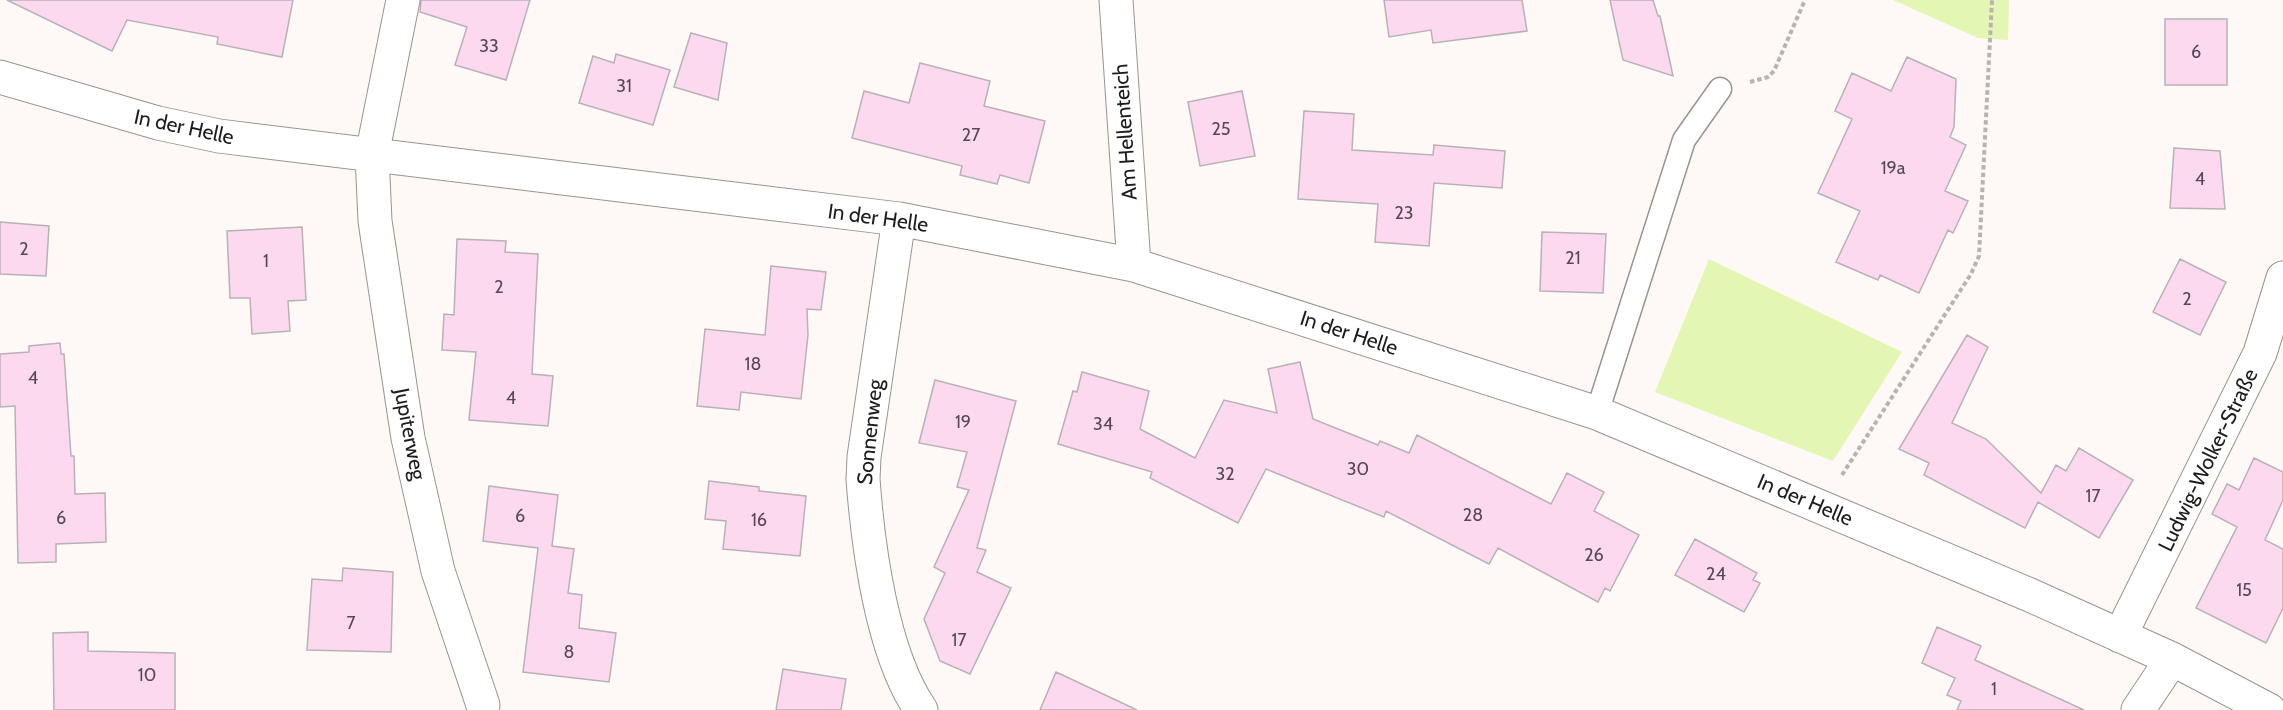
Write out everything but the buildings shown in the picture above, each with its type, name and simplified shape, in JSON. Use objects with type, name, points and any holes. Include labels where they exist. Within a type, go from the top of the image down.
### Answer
[{"type":"street","points":[[372,155],[404,0]]},
{"type":"street","name":"Am Hellenteich","points":[[1116,0],[1134,265]]},
{"type":"street","name":"In der Helle","points":[[0,77],[158,123],[199,132],[899,219],[1134,265],[1597,413],[2030,595],[2172,659],[2269,710]]},
{"type":"street","name":"Jupiterweg","points":[[372,155],[375,221],[408,438],[438,570],[483,705]]},
{"type":"street","name":"Sonnenweg","points":[[899,219],[864,457],[863,479],[885,626],[910,696],[921,710]]},
{"type":"street","name":"Ludwig-Wolker-Straße","points":[[2120,636],[2260,353],[2283,278]]},
{"type":"street","points":[[2139,710],[2172,659]]},
{"type":"lane","points":[[1597,413],[1684,140],[1720,89]]},
{"type":"path","points":[[1720,89],[1760,80],[1774,71],[1805,0]]},
{"type":"path","points":[[1821,507],[1975,267],[1981,245],[1992,0]]},
{"type":"green space","points":[[1893,0],[2009,0],[2008,40],[1978,38]]},
{"type":"green space","points":[[1709,259],[1902,352],[1833,461],[1655,392]]}]
